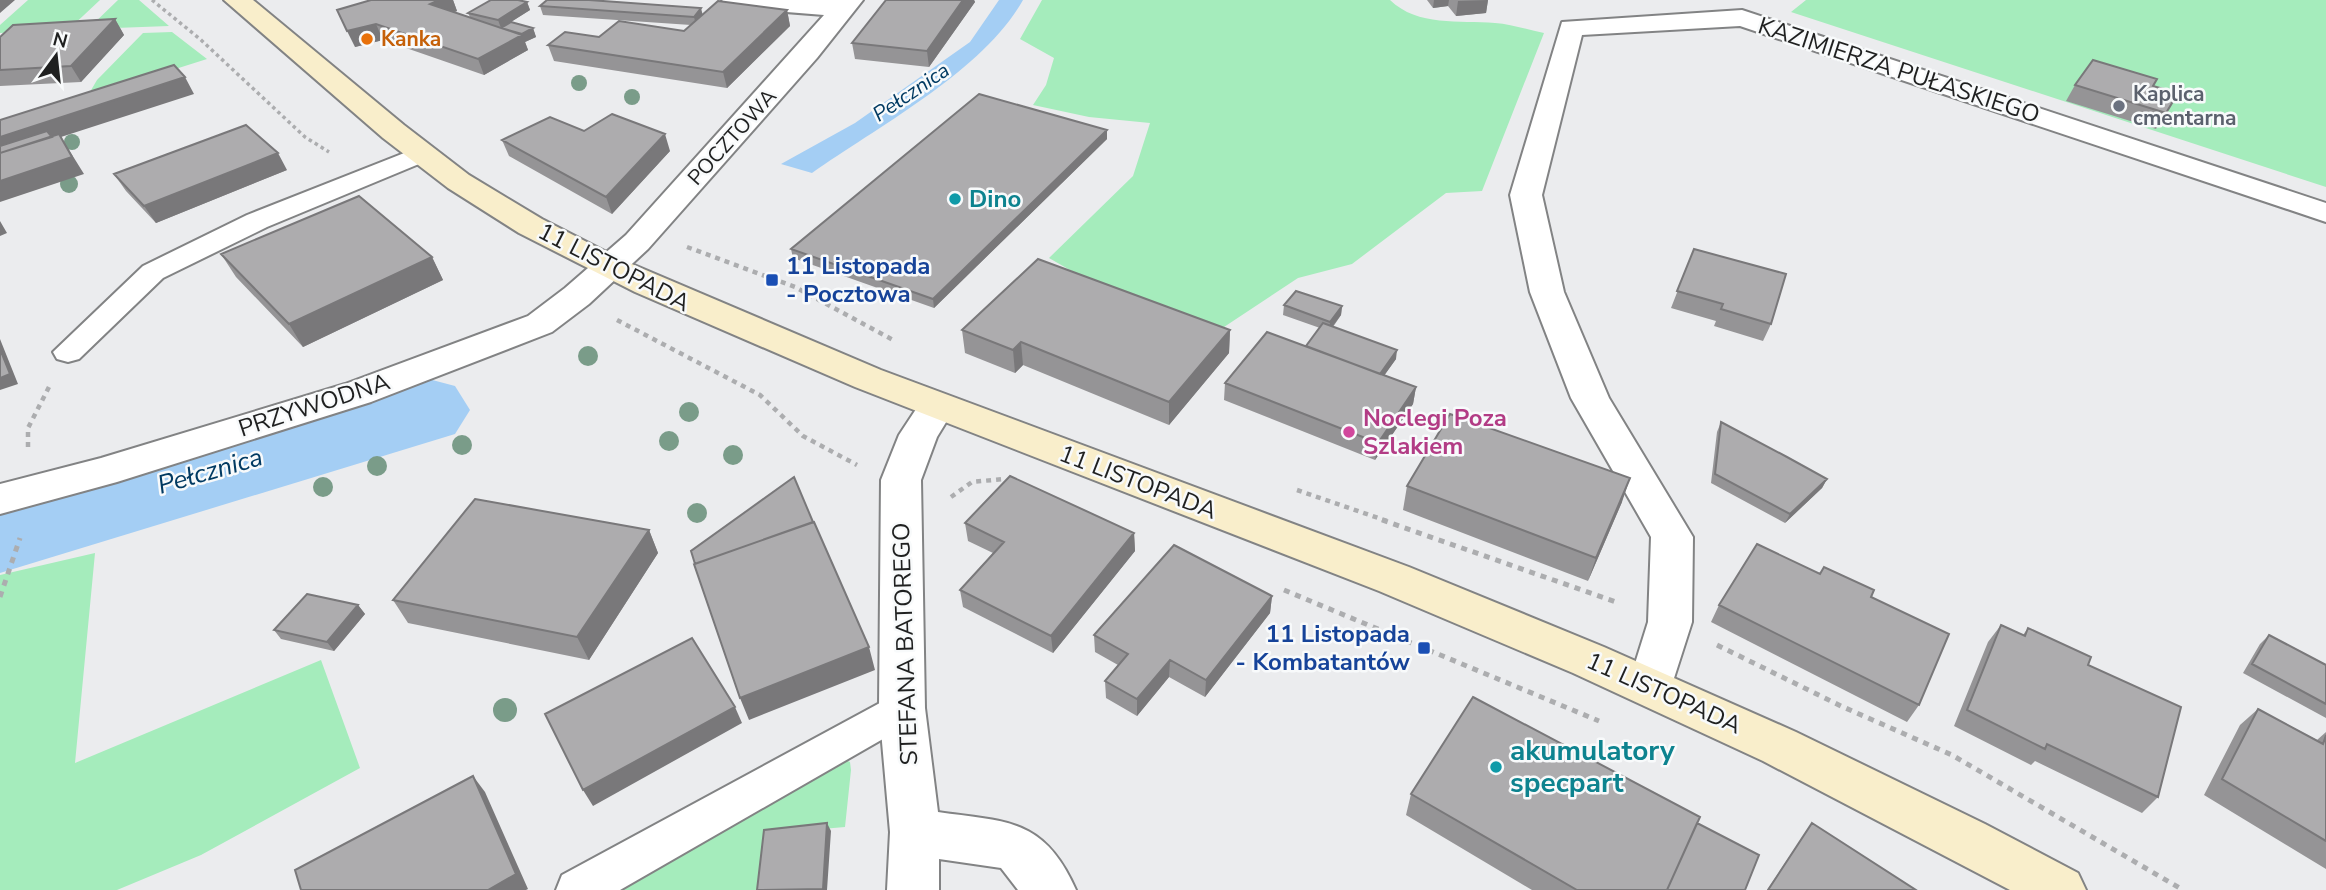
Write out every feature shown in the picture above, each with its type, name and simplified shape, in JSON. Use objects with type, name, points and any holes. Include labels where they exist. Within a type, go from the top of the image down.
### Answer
[{"type":"main road","name":"11 LISTOPADA","points":[[237,0],[282,36],[324,75],[451,175],[490,202],[608,268],[708,313],[937,405],[1321,551],[1530,634],[1788,749],[2060,890]]},
{"type":"main road","points":[[282,0],[282,36]]},
{"type":"street","points":[[735,0],[847,5]]},
{"type":"street","name":"POCZTOWA","points":[[608,268],[656,222],[847,5]]},
{"type":"street","name":"KAZIMIERZA PUŁASKIEGO","points":[[1651,686],[1670,622],[1672,537],[1590,398],[1547,292],[1526,195],[1570,28],[1742,18],[2326,213]]},
{"type":"street","name":"PRZYWODNA","points":[[15,495],[358,393],[540,324],[608,268]]},
{"type":"street","name":"STEFANA BATOREGO","points":[[913,890],[915,832],[902,708],[901,480],[918,435],[937,405]]},
{"type":"street","points":[[915,832],[1015,846],[1051,890]]},
{"type":"lane","points":[[68,352],[153,272],[257,221],[422,154]]},
{"type":"lane","points":[[578,890],[902,708]]},
{"type":"path","points":[[656,222],[693,231],[686,247],[711,254],[828,303]]},
{"type":"path","points":[[15,495],[28,428],[68,352]]},
{"type":"path","points":[[0,597],[17,551]]},
{"type":"path","points":[[1296,594],[1609,726]]},
{"type":"green space","points":[[28,0],[100,0],[68,30],[0,33],[0,25]]},
{"type":"green space","points":[[118,0],[139,0],[169,26],[88,29]]},
{"type":"green space","points":[[1042,0],[1390,0],[1413,15],[1426,18],[1501,24],[1544,33],[1482,191],[1446,193],[1352,264],[1298,278],[1224,327],[1117,297],[1049,258],[1133,176],[1150,123],[1089,117],[1033,105],[1046,85],[1054,58],[1020,39]]},
{"type":"green space","points":[[1806,0],[2326,0],[2326,187],[1791,12]]},
{"type":"green space","points":[[172,32],[207,59],[87,97],[97,80],[143,33]]},
{"type":"green space","points":[[95,553],[75,763],[321,660],[360,768],[201,855],[117,890],[0,890],[0,575]]},
{"type":"green space","points":[[846,760],[850,762],[851,770],[845,827],[764,834],[757,890],[614,890]]},
{"type":"water","points":[[999,0],[1023,0],[1005,26],[983,50],[928,96],[812,173],[781,164],[855,123],[970,42]]},
{"type":"building","points":[[371,0],[439,0],[430,4],[522,35],[478,59],[376,24],[347,31],[337,10]]},
{"type":"building","points":[[491,0],[527,2],[498,20],[468,13]]},
{"type":"building","points":[[547,0],[589,0],[701,8],[694,17],[540,6]]},
{"type":"building","points":[[886,0],[963,0],[927,51],[852,43]]},
{"type":"building","points":[[718,1],[787,10],[723,72],[548,45],[565,32],[599,37],[619,21],[684,31]]},
{"type":"building","points":[[115,19],[71,66],[0,70],[0,37],[13,25]]},
{"type":"building","points":[[511,22],[533,28],[522,34],[501,28]]},
{"type":"building","points":[[2093,60],[2157,79],[2153,86],[2178,93],[2166,113],[2075,85]]},
{"type":"building","points":[[174,65],[185,77],[0,137],[0,120]]},
{"type":"building","name":"Dino","points":[[979,94],[1107,130],[933,299],[791,249]]},
{"type":"building","points":[[612,114],[665,134],[606,197],[502,140],[550,117],[584,131]]},
{"type":"building","points":[[246,125],[278,153],[144,206],[114,174]]},
{"type":"building","points":[[47,131],[52,137],[0,153],[0,146]]},
{"type":"building","points":[[59,134],[72,157],[0,181],[0,153]]},
{"type":"building","points":[[359,196],[432,257],[289,324],[221,254]]},
{"type":"building","points":[[1694,249],[1786,274],[1771,324],[1721,309],[1723,304],[1677,291]]},
{"type":"building","points":[[1038,259],[1230,330],[1169,402],[1021,342],[1013,350],[962,330]]},
{"type":"building","points":[[1296,291],[1342,306],[1330,322],[1284,305]]},
{"type":"building","points":[[1323,323],[1397,350],[1380,374],[1306,346]]},
{"type":"building","name":"Noclegi Poza Szlakiem","points":[[1267,332],[1416,387],[1378,443],[1225,383]]},
{"type":"building","points":[[0,349],[10,374],[0,378]]},
{"type":"building","points":[[1450,414],[1630,478],[1596,558],[1407,486]]},
{"type":"building","points":[[1721,422],[1827,479],[1790,514],[1715,474]]},
{"type":"building","points":[[1010,476],[1134,533],[1051,636],[960,590],[1004,542],[965,523]]},
{"type":"building","points":[[794,477],[813,522],[695,564],[691,551]]},
{"type":"building","points":[[475,499],[649,530],[577,637],[393,600]]},
{"type":"building","points":[[814,522],[869,647],[740,698],[694,564]]},
{"type":"building","points":[[1757,544],[1820,574],[1824,567],[1874,590],[1871,597],[1949,634],[1919,705],[1719,605]]},
{"type":"building","points":[[1174,545],[1272,596],[1206,680],[1170,660],[1137,699],[1105,681],[1128,654],[1094,635]]},
{"type":"building","points":[[307,594],[358,605],[327,642],[274,630]]},
{"type":"building","points":[[2001,625],[2025,636],[2028,628],[2091,657],[2088,665],[2181,707],[2158,797],[2047,744],[2045,749],[1967,710]]},
{"type":"building","points":[[2269,635],[2326,665],[2326,704],[2252,664]]},
{"type":"building","points":[[692,638],[735,707],[583,790],[545,714]]},
{"type":"building","name":"akumulatory specpart","points":[[1473,697],[1700,817],[1667,890],[1577,890],[1411,794]]},
{"type":"building","points":[[2258,709],[2323,744],[2326,735],[2326,841],[2222,779]]},
{"type":"building","points":[[473,776],[516,874],[488,890],[301,890],[295,870]]},
{"type":"building","points":[[827,823],[823,889],[757,890],[764,830]]},
{"type":"building","points":[[1697,823],[1759,855],[1745,890],[1667,890]]},
{"type":"building","points":[[1812,823],[1916,890],[1768,890]]},
{"type":"waterway","name":"Pełcznica","points":[[0,533],[421,410]]},
{"type":"place","name":"Kanka","points":[[367,39]]},
{"type":"place","name":"Kaplica cmentarna","points":[[2119,106]]},
{"type":"place","name":"Dino","points":[[955,199]]},
{"type":"place","name":"11 Listopada - Pocztowa","points":[[772,280]]},
{"type":"place","name":"Noclegi Poza Szlakiem","points":[[1349,432]]},
{"type":"place","name":"11 Listopada - Kombatantów","points":[[1424,648]]},
{"type":"place","name":"akumulatory specpart","points":[[1496,767]]}]
